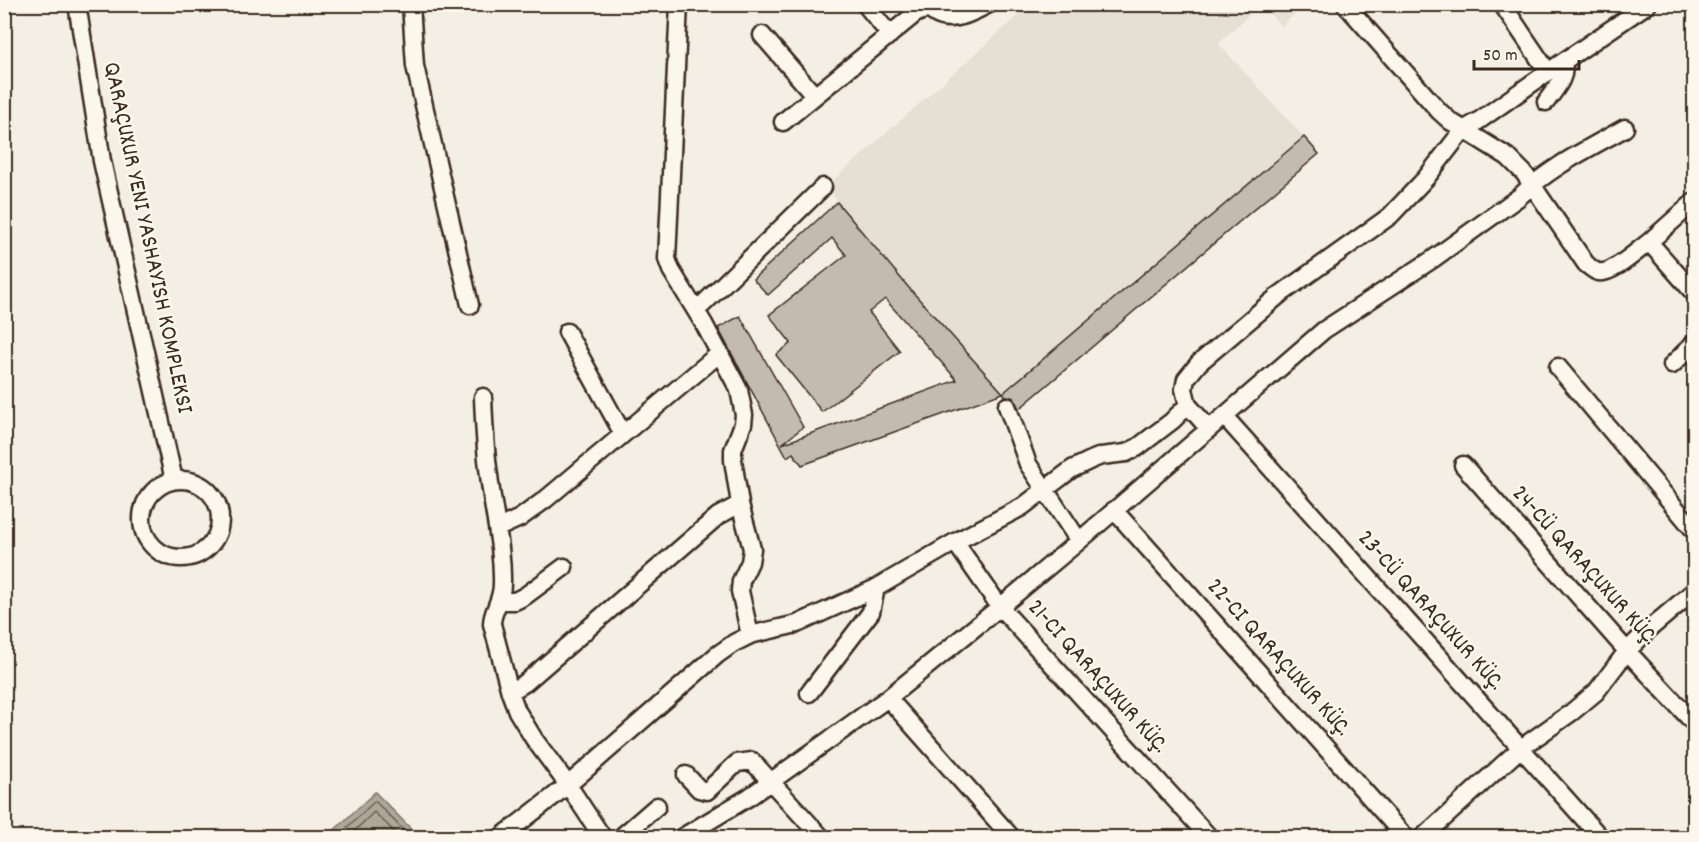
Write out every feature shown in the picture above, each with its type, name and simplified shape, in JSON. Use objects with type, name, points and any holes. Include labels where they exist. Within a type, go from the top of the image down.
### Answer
[{"type":"street","name":"QARAÇUXUR YENI YASHAYISH KOMPLEKSI","points":[[77,4],[102,161],[174,480]]},
{"type":"street","points":[[411,4],[415,66],[470,305]]},
{"type":"street","points":[[679,4],[667,259],[739,390],[744,415],[733,450],[733,460],[740,504],[752,549],[740,591],[750,635]]},
{"type":"street","points":[[865,4],[890,35]]},
{"type":"street","points":[[783,123],[915,14],[924,9],[942,17],[952,18],[965,10],[989,4]]},
{"type":"street","points":[[1345,4],[1439,111],[1463,130],[1508,157],[1524,173],[1586,264],[1593,269],[1600,272],[1613,268],[1650,242],[1695,202]]},
{"type":"street","points":[[1502,4],[1548,72]]},
{"type":"street","points":[[1209,429],[1188,405],[1184,389],[1186,379],[1199,363],[1278,296],[1390,216],[1426,178],[1463,130],[1647,5]]},
{"type":"street","points":[[762,35],[814,96]]},
{"type":"street","points":[[1546,102],[1563,78],[1565,69],[1563,62]]},
{"type":"street","points":[[681,837],[749,797],[888,698],[1079,541],[1324,330],[1433,259],[1553,169],[1625,128]]},
{"type":"street","points":[[696,310],[823,187]]},
{"type":"street","points":[[1650,242],[1695,293]]},
{"type":"street","points":[[567,332],[623,434]]},
{"type":"street","points":[[1672,365],[1695,343]]},
{"type":"street","points":[[498,528],[531,511],[720,352]]},
{"type":"street","points":[[1558,367],[1695,530]]},
{"type":"street","points":[[483,397],[489,476],[498,528],[502,581],[500,601],[492,618],[492,624],[510,692],[517,711],[534,739],[603,837]]},
{"type":"street","points":[[500,837],[568,785],[717,655],[734,643],[750,635],[797,624],[876,588],[955,542],[1022,507],[1072,469],[1101,456],[1126,453],[1138,447],[1172,421],[1188,405]]},
{"type":"street","points":[[1007,406],[1028,464],[1079,541]]},
{"type":"street","name":"23-CÜ QARAÇUXUR KÜÇ.","points":[[1224,416],[1601,837]]},
{"type":"street","name":"24-CÜ QARAÇUXUR KÜÇ.","points":[[1463,465],[1627,651],[1695,723]]},
{"type":"street","points":[[174,480],[192,482],[208,490],[219,511],[220,524],[216,537],[203,551],[186,558],[174,558],[154,548],[143,529],[143,508],[148,498],[155,490],[174,480]]},
{"type":"street","points":[[510,692],[525,683],[718,516],[740,504]]},
{"type":"street","name":"22-CI QARAÇUXUR KÜÇ.","points":[[1114,510],[1406,837]]},
{"type":"street","name":"21-CI QARAÇUXUR KÜÇ.","points":[[955,542],[1000,607],[1210,837]]},
{"type":"street","points":[[500,601],[515,601],[525,596],[564,567]]},
{"type":"street","points":[[809,693],[871,612],[876,588]]},
{"type":"street","points":[[1422,837],[1521,748],[1596,692],[1627,651],[1648,630],[1695,591]]},
{"type":"street","points":[[888,698],[1012,837]]},
{"type":"street","points":[[686,775],[699,789],[707,791],[736,763],[752,761],[822,837]]},
{"type":"street","points":[[620,837],[657,806]]},
{"type":"shaded area","points":[[1030,5],[1260,5],[1218,43],[1319,154],[1018,410],[905,283],[837,202],[828,185]]},
{"type":"shaded area","points":[[1261,5],[1305,5],[1281,26]]},
{"type":"water","points":[[375,792],[419,837],[327,837]]},
{"type":"building","points":[[1304,137],[1319,154],[1019,409],[1014,398],[1003,393]]},
{"type":"building","points":[[837,202],[909,288],[1003,393],[802,465],[793,453],[787,457],[718,328],[740,316],[803,427],[782,444],[957,380],[885,299],[869,312],[900,351],[822,412],[776,355],[791,343],[769,315],[846,255],[832,238],[768,295],[753,279]]}]
